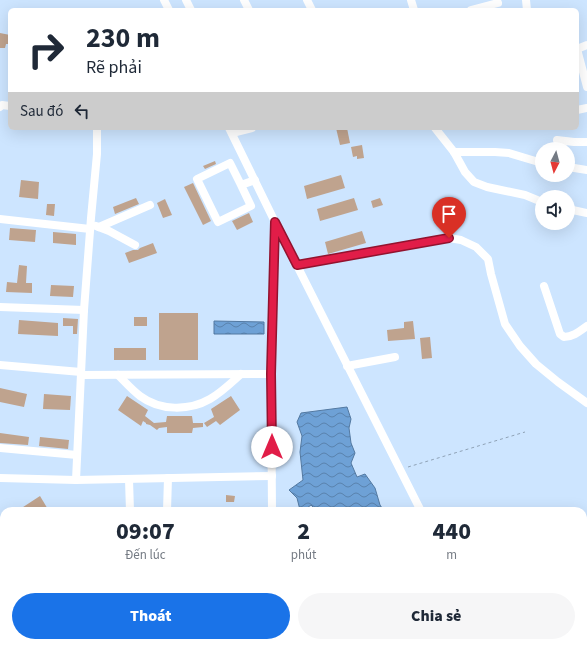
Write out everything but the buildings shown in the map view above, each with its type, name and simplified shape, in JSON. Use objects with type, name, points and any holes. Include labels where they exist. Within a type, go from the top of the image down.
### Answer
[{"type":"street","points":[[479,8],[498,3]]},
{"type":"street","points":[[579,57],[587,87]]},
{"type":"street","points":[[76,480],[84,310],[97,154],[96,130]]},
{"type":"street","points":[[437,130],[454,152],[465,172],[474,182],[487,187],[525,195],[535,199]]},
{"type":"street","points":[[231,131],[275,222],[419,507]]},
{"type":"street","points":[[557,140],[587,142]]},
{"type":"street","points":[[454,152],[509,153],[535,161]]},
{"type":"street","points":[[230,163],[241,185],[251,206],[218,222],[197,179],[230,163]]},
{"type":"street","points":[[575,168],[587,170]]},
{"type":"street","points":[[241,185],[255,180]]},
{"type":"street","points":[[99,227],[150,205]]},
{"type":"street","points":[[575,210],[587,213]]},
{"type":"street","points":[[0,219],[99,227],[135,244]]},
{"type":"street","points":[[272,507],[271,374],[275,222]]},
{"type":"street","points":[[297,265],[449,238],[461,240],[476,247],[488,259],[505,324],[520,346],[536,364],[587,403]]},
{"type":"street","points":[[544,286],[560,334],[564,337],[568,337],[585,330]]},
{"type":"street","points":[[0,307],[84,310]]},
{"type":"street","points":[[347,366],[395,357]]},
{"type":"street","points":[[0,365],[81,374],[271,374]]},
{"type":"street","points":[[118,375],[129,387],[145,399],[164,406],[180,408],[209,400],[242,374]]},
{"type":"street","points":[[0,448],[77,455]]},
{"type":"street","points":[[0,478],[76,480],[272,476]]},
{"type":"street","points":[[167,507],[168,478]]},
{"type":"street","points":[[129,479],[130,507]]},
{"type":"path","points":[[400,470],[445,455],[525,432]]},
{"type":"water","points":[[214,321],[264,322],[264,334],[214,334]]},
{"type":"water","points":[[347,407],[351,419],[349,428],[351,443],[355,453],[351,463],[357,477],[365,474],[375,488],[381,507],[313,507],[311,505],[308,507],[299,507],[297,498],[289,490],[303,480],[300,452],[302,436],[297,422],[301,413]]},
{"type":"route","points":[[272,447],[271,374],[275,222],[297,265],[449,238]]}]
